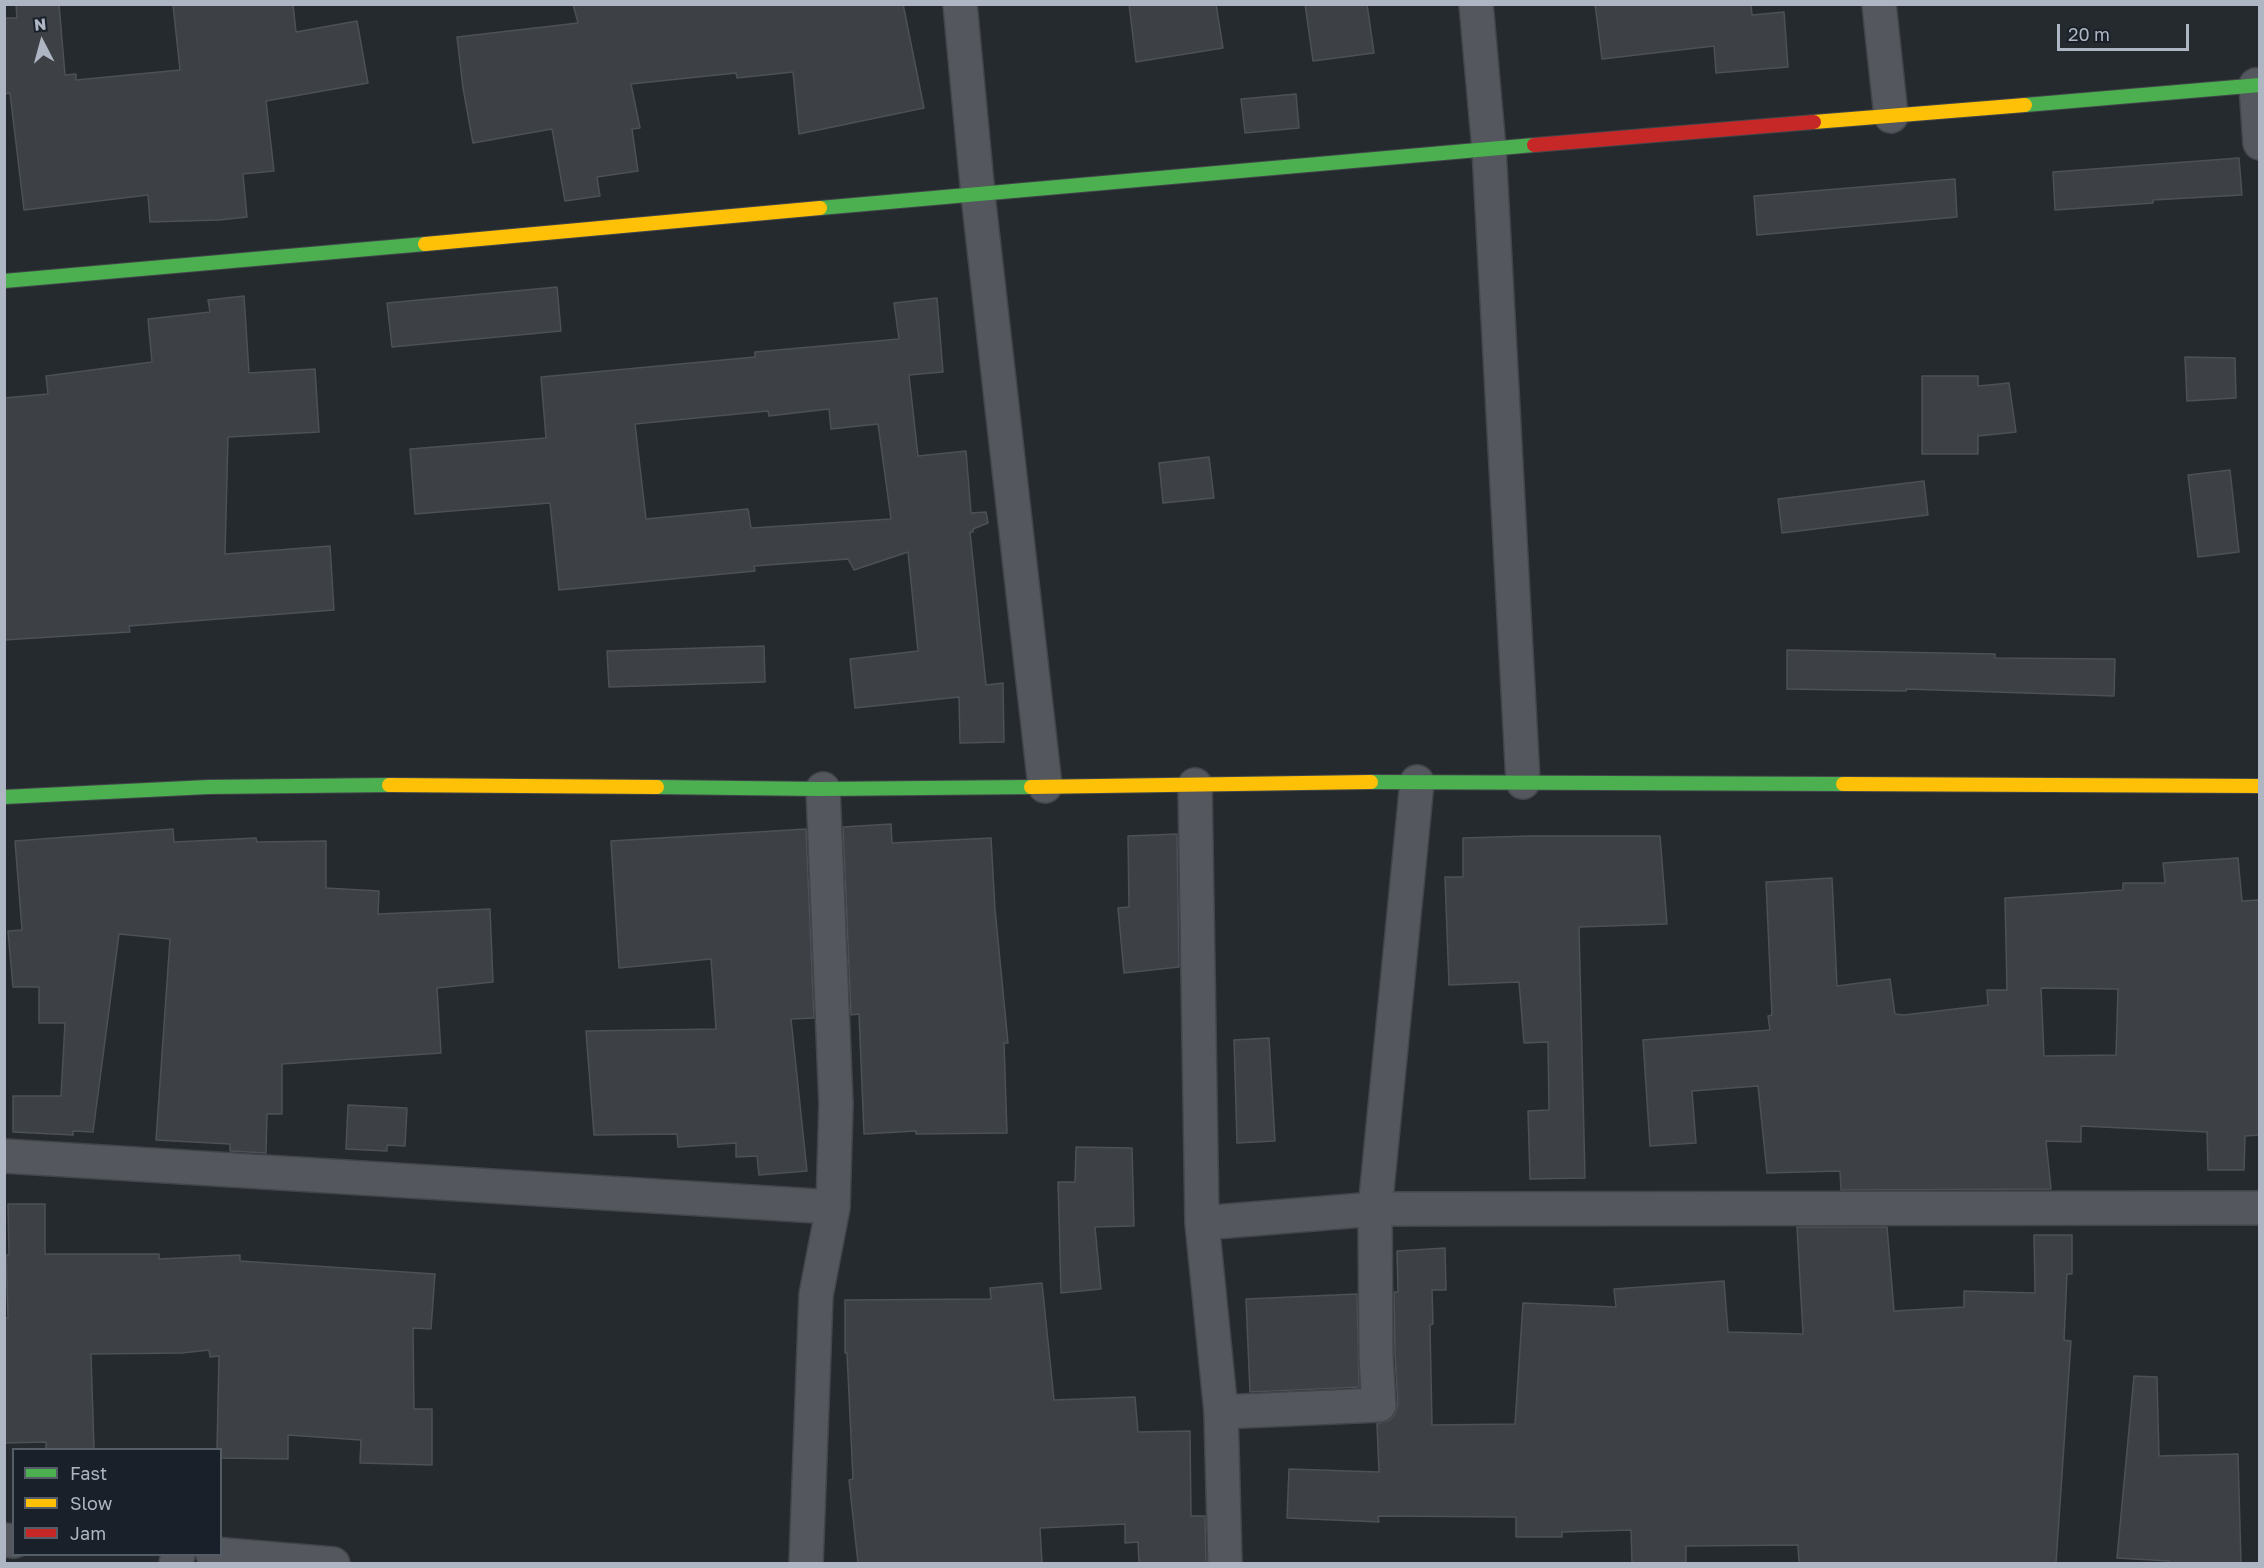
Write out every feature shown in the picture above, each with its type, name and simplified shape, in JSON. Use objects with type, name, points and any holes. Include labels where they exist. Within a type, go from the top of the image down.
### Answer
[{"type":"street","points":[[960,4],[978,195],[1045,786]]},
{"type":"street","points":[[1476,4],[1489,149],[1523,782]]},
{"type":"street","points":[[1880,4],[1891,116]]},
{"type":"street","points":[[4,281],[1489,149],[2258,85],[2259,143]]},
{"type":"street","points":[[1221,1412],[1379,1405],[1376,1356],[1375,1209],[1417,782]]},
{"type":"street","points":[[4,797],[148,788],[305,784],[824,789],[1417,782],[2259,786]]},
{"type":"street","points":[[1195,784],[1202,1223],[1221,1412],[1225,1563]]},
{"type":"street","points":[[806,1563],[816,1295],[833,1207],[836,1104],[824,789]]},
{"type":"street","points":[[4,1156],[833,1207]]},
{"type":"street","points":[[1202,1223],[1375,1209],[2259,1208]]},
{"type":"street","points":[[222,1555],[333,1563]]},
{"type":"building","points":[[16,4],[59,4],[65,75],[76,74],[76,80],[180,70],[173,5],[293,4],[296,32],[357,21],[368,83],[266,101],[274,171],[243,174],[247,217],[150,222],[148,195],[24,210],[10,93],[4,94],[4,18],[17,18]]},
{"type":"building","points":[[573,4],[903,4],[924,108],[799,134],[793,72],[737,78],[736,73],[631,84],[640,128],[632,129],[638,171],[597,177],[600,196],[565,201],[552,129],[473,143],[457,37],[578,23]]},
{"type":"building","points":[[1129,4],[1216,4],[1223,48],[1136,62]]},
{"type":"building","points":[[1305,4],[1367,4],[1374,53],[1313,61]]},
{"type":"building","points":[[1595,4],[1751,4],[1752,15],[1784,12],[1788,67],[1716,73],[1714,46],[1602,59]]},
{"type":"building","points":[[1296,94],[1299,128],[1245,133],[1241,99]]},
{"type":"building","points":[[2239,158],[2242,195],[2153,200],[2153,203],[2055,210],[2053,172]]},
{"type":"building","points":[[1955,179],[1957,217],[1757,235],[1754,196]]},
{"type":"building","points":[[557,287],[561,331],[392,347],[387,303]]},
{"type":"building","points":[[244,296],[249,373],[315,369],[319,432],[228,437],[225,554],[330,546],[334,610],[129,626],[130,632],[4,640],[4,398],[48,394],[46,376],[152,362],[148,319],[210,312],[208,300]]},
{"type":"building","points":[[937,298],[943,372],[909,375],[918,456],[966,451],[971,513],[986,512],[988,523],[970,532],[986,685],[1003,683],[1004,742],[960,743],[959,697],[855,708],[850,659],[918,651],[908,552],[854,570],[848,559],[754,566],[755,571],[559,590],[550,503],[415,514],[410,449],[546,438],[541,377],[755,357],[755,352],[899,339],[894,303]],"holes":[[[829,409],[831,429],[878,424],[891,519],[751,528],[748,509],[646,519],[635,424],[768,411],[769,416]]]},
{"type":"building","points":[[2185,357],[2235,358],[2236,398],[2187,401]]},
{"type":"building","points":[[1922,376],[1978,376],[1978,386],[2009,383],[2016,432],[1978,436],[1978,454],[1922,454]]},
{"type":"building","points":[[1209,457],[1214,498],[1163,503],[1159,463]]},
{"type":"building","points":[[2230,470],[2239,552],[2198,557],[2188,475]]},
{"type":"building","points":[[1924,481],[1928,515],[1782,533],[1778,499]]},
{"type":"building","points":[[764,646],[765,682],[609,687],[607,651]]},
{"type":"building","points":[[1787,650],[1995,654],[1995,658],[2115,659],[2114,696],[1906,689],[1906,691],[1787,689]]},
{"type":"building","points":[[891,824],[892,843],[991,838],[995,909],[1008,1043],[1004,1043],[1007,1133],[916,1134],[916,1131],[864,1134],[859,1014],[851,1015],[843,827]]},
{"type":"building","points":[[173,829],[174,842],[256,838],[257,842],[326,841],[326,888],[379,891],[378,914],[490,909],[493,982],[437,988],[441,1053],[282,1064],[282,1114],[267,1114],[266,1153],[230,1151],[230,1144],[156,1140],[170,939],[119,934],[93,1132],[73,1131],[73,1135],[13,1132],[13,1096],[61,1096],[65,1023],[39,1023],[39,987],[13,987],[8,931],[22,930],[15,841]]},
{"type":"building","points":[[806,829],[814,1018],[791,1019],[807,1171],[759,1175],[757,1156],[736,1157],[736,1143],[678,1147],[677,1134],[594,1135],[586,1031],[716,1029],[711,959],[619,968],[611,841]]},
{"type":"building","points":[[1177,834],[1179,967],[1124,973],[1118,908],[1129,907],[1128,836]]},
{"type":"building","points":[[1660,836],[1667,924],[1579,927],[1585,1178],[1530,1179],[1528,1111],[1549,1110],[1548,1042],[1524,1043],[1519,982],[1449,985],[1445,877],[1463,877],[1463,838]]},
{"type":"building","points":[[2238,858],[2242,901],[2259,900],[2259,1135],[2245,1136],[2244,1170],[2208,1170],[2207,1132],[2081,1126],[2081,1142],[2046,1141],[2051,1189],[1841,1190],[1840,1171],[1767,1173],[1758,1086],[1692,1091],[1696,1143],[1650,1146],[1643,1040],[1770,1030],[1768,1016],[1772,1015],[1766,882],[1832,878],[1837,986],[1890,979],[1895,1014],[1904,1015],[1988,1005],[1987,990],[2007,990],[2005,898],[2123,890],[2123,883],[2165,883],[2163,863]],"holes":[[[2041,988],[2118,989],[2116,1055],[2044,1056]]]},
{"type":"building","points":[[1269,1038],[1275,1141],[1237,1143],[1234,1040]]},
{"type":"building","points":[[348,1105],[407,1108],[405,1146],[387,1145],[387,1151],[346,1149]]},
{"type":"building","points":[[1076,1147],[1132,1148],[1134,1226],[1095,1227],[1101,1289],[1061,1293],[1058,1182],[1075,1182]]},
{"type":"building","points":[[8,1204],[45,1204],[45,1254],[159,1254],[159,1259],[240,1255],[240,1261],[435,1274],[431,1329],[413,1328],[414,1409],[432,1409],[432,1465],[360,1463],[361,1440],[288,1435],[288,1459],[222,1458],[222,1448],[217,1448],[219,1356],[210,1357],[209,1350],[182,1353],[91,1354],[94,1448],[46,1448],[46,1442],[4,1443],[4,1318],[8,1318],[6,1255],[9,1255]]},
{"type":"building","points":[[1797,1227],[1887,1227],[1894,1311],[1964,1307],[1964,1291],[2035,1293],[2034,1235],[2072,1235],[2072,1274],[2067,1274],[2064,1340],[2071,1341],[2056,1563],[1799,1563],[1798,1545],[1686,1546],[1686,1563],[1632,1563],[1631,1530],[1562,1532],[1562,1537],[1516,1537],[1516,1517],[1378,1516],[1379,1522],[1287,1518],[1289,1469],[1379,1472],[1377,1424],[1390,1420],[1398,1404],[1394,1292],[1398,1292],[1397,1251],[1445,1248],[1446,1290],[1432,1290],[1433,1324],[1430,1325],[1432,1425],[1515,1424],[1523,1303],[1616,1307],[1614,1289],[1724,1281],[1728,1332],[1803,1334]]},
{"type":"building","points":[[1042,1283],[1054,1400],[1135,1397],[1138,1432],[1190,1431],[1191,1516],[1205,1516],[1206,1563],[1139,1563],[1138,1542],[1125,1543],[1125,1524],[1040,1528],[1042,1563],[858,1563],[849,1480],[853,1479],[847,1353],[845,1353],[845,1300],[991,1299],[990,1288]]},
{"type":"building","points":[[1357,1294],[1359,1387],[1250,1392],[1246,1299]]},
{"type":"building","points":[[2134,1376],[2157,1377],[2159,1456],[2238,1454],[2241,1563],[2169,1563],[2169,1561],[2117,1558]]},
{"type":"traffic: fast","points":[[2025,105],[2260,85]]},
{"type":"traffic: fast","points":[[820,208],[1534,145]]},
{"type":"traffic: fast","points":[[4,281],[425,244]]},
{"type":"traffic: fast","points":[[1371,782],[1843,784]]},
{"type":"traffic: fast","points":[[4,797],[208,787],[389,785]]},
{"type":"traffic: fast","points":[[657,787],[820,789],[1031,787]]},
{"type":"traffic: slow","points":[[1814,122],[2025,105]]},
{"type":"traffic: slow","points":[[425,244],[820,208]]},
{"type":"traffic: slow","points":[[1031,787],[1371,782]]},
{"type":"traffic: slow","points":[[1843,784],[2260,786]]},
{"type":"traffic: slow","points":[[389,785],[657,787]]},
{"type":"traffic: jam","points":[[1534,145],[1814,122]]}]
